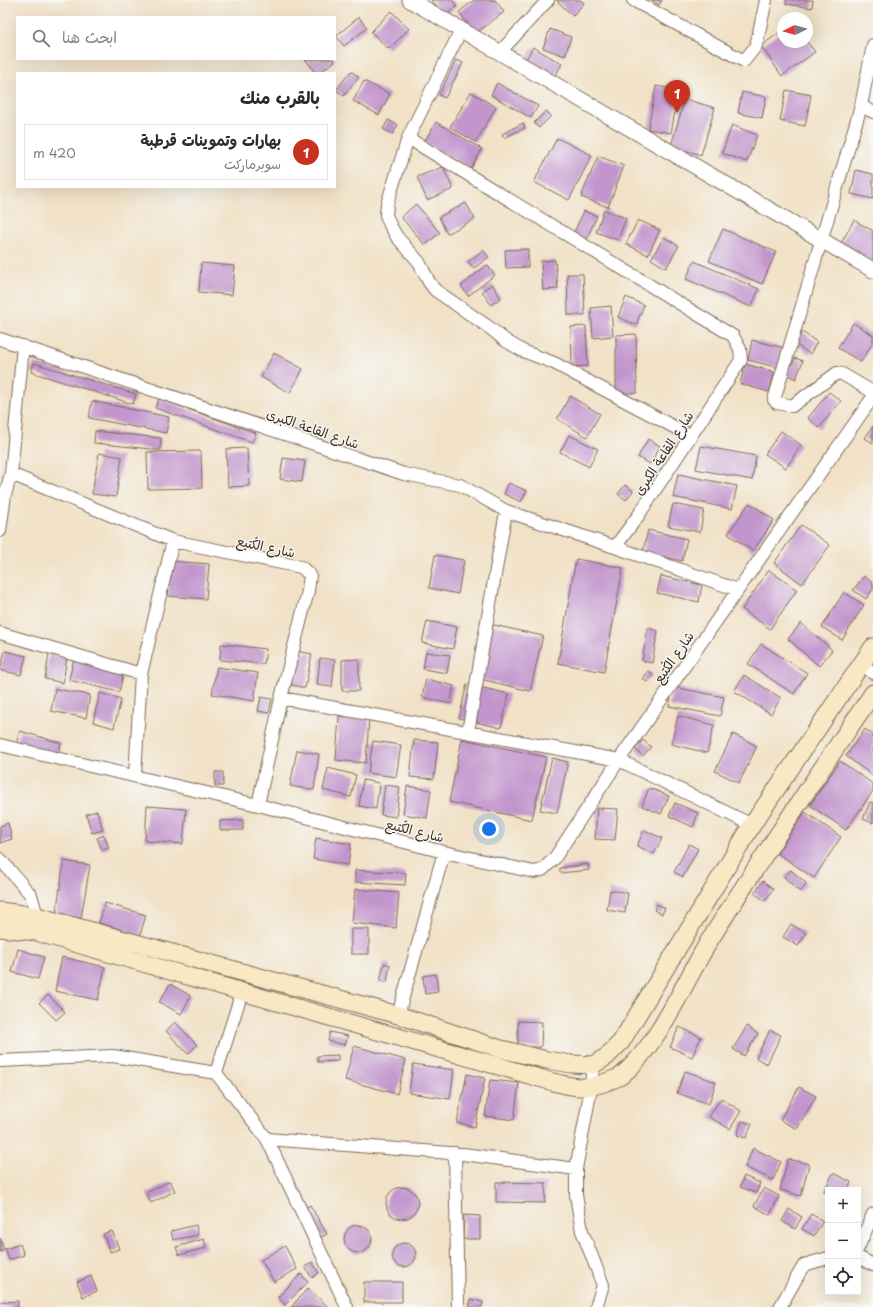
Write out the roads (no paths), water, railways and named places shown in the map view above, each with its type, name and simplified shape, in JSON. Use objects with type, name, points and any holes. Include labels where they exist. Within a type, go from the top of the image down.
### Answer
[{"type":"main road","points":[[0,912],[37,916],[398,1015],[501,1049],[571,1064],[593,1065],[606,1057],[621,1042],[752,825],[867,668],[873,647]]},
{"type":"main road","points":[[0,928],[36,932],[553,1082],[568,1086],[591,1088],[621,1076],[639,1060],[654,1038],[710,940],[778,832],[873,693]]},
{"type":"street","points":[[410,0],[873,270]]},
{"type":"street","points":[[500,52],[548,0]]},
{"type":"street","points":[[633,0],[744,61],[756,46],[766,0]]},
{"type":"street","points":[[461,30],[408,138],[387,204],[386,216],[397,237],[419,262],[429,282],[435,290],[490,328],[506,341],[523,351],[554,363],[691,436]]},
{"type":"street","points":[[873,45],[861,106],[774,400],[777,403],[792,406],[837,373],[842,374],[873,392]]},
{"type":"street","points":[[861,106],[873,112]]},
{"type":"street","name":"شارع القاعة الكبرى","points":[[408,138],[733,336],[740,349],[741,360],[638,516],[615,547]]},
{"type":"street","name":"شارع القاعة الكبرى","points":[[0,339],[404,474],[460,485],[506,512],[615,547],[738,590]]},
{"type":"street","points":[[0,531],[5,495],[12,474],[23,346]]},
{"type":"street","name":"شارع الكُتيع","points":[[12,474],[173,541],[301,567],[310,575],[308,590],[281,698],[258,805],[444,852],[534,872],[542,870],[554,859],[619,760],[873,397]]},
{"type":"street","points":[[468,732],[506,512]]},
{"type":"street","points":[[135,776],[141,674],[173,541]]},
{"type":"street","points":[[0,632],[141,674]]},
{"type":"street","points":[[281,698],[619,760],[752,825]]},
{"type":"street","points":[[0,745],[258,805]]},
{"type":"street","points":[[398,1015],[444,852]]},
{"type":"street","points":[[0,860],[31,895],[37,916]]},
{"type":"street","points":[[216,1073],[242,992]]},
{"type":"street","points":[[0,1061],[113,1056],[216,1073],[267,1139],[347,1307]]},
{"type":"street","points":[[593,1065],[591,1088],[576,1169],[576,1195],[582,1231],[603,1285],[596,1307]]},
{"type":"street","points":[[267,1139],[455,1153],[576,1169]]},
{"type":"street","points":[[455,1153],[458,1307]]},
{"type":"street","points":[[861,1241],[873,1214]]},
{"type":"street","points":[[780,1307],[804,1265],[825,1259]]},
{"type":"street","points":[[861,1259],[873,1265]]},
{"type":"place","name":"بهارات وتموينات قرطبة","points":[[677,113]]}]
